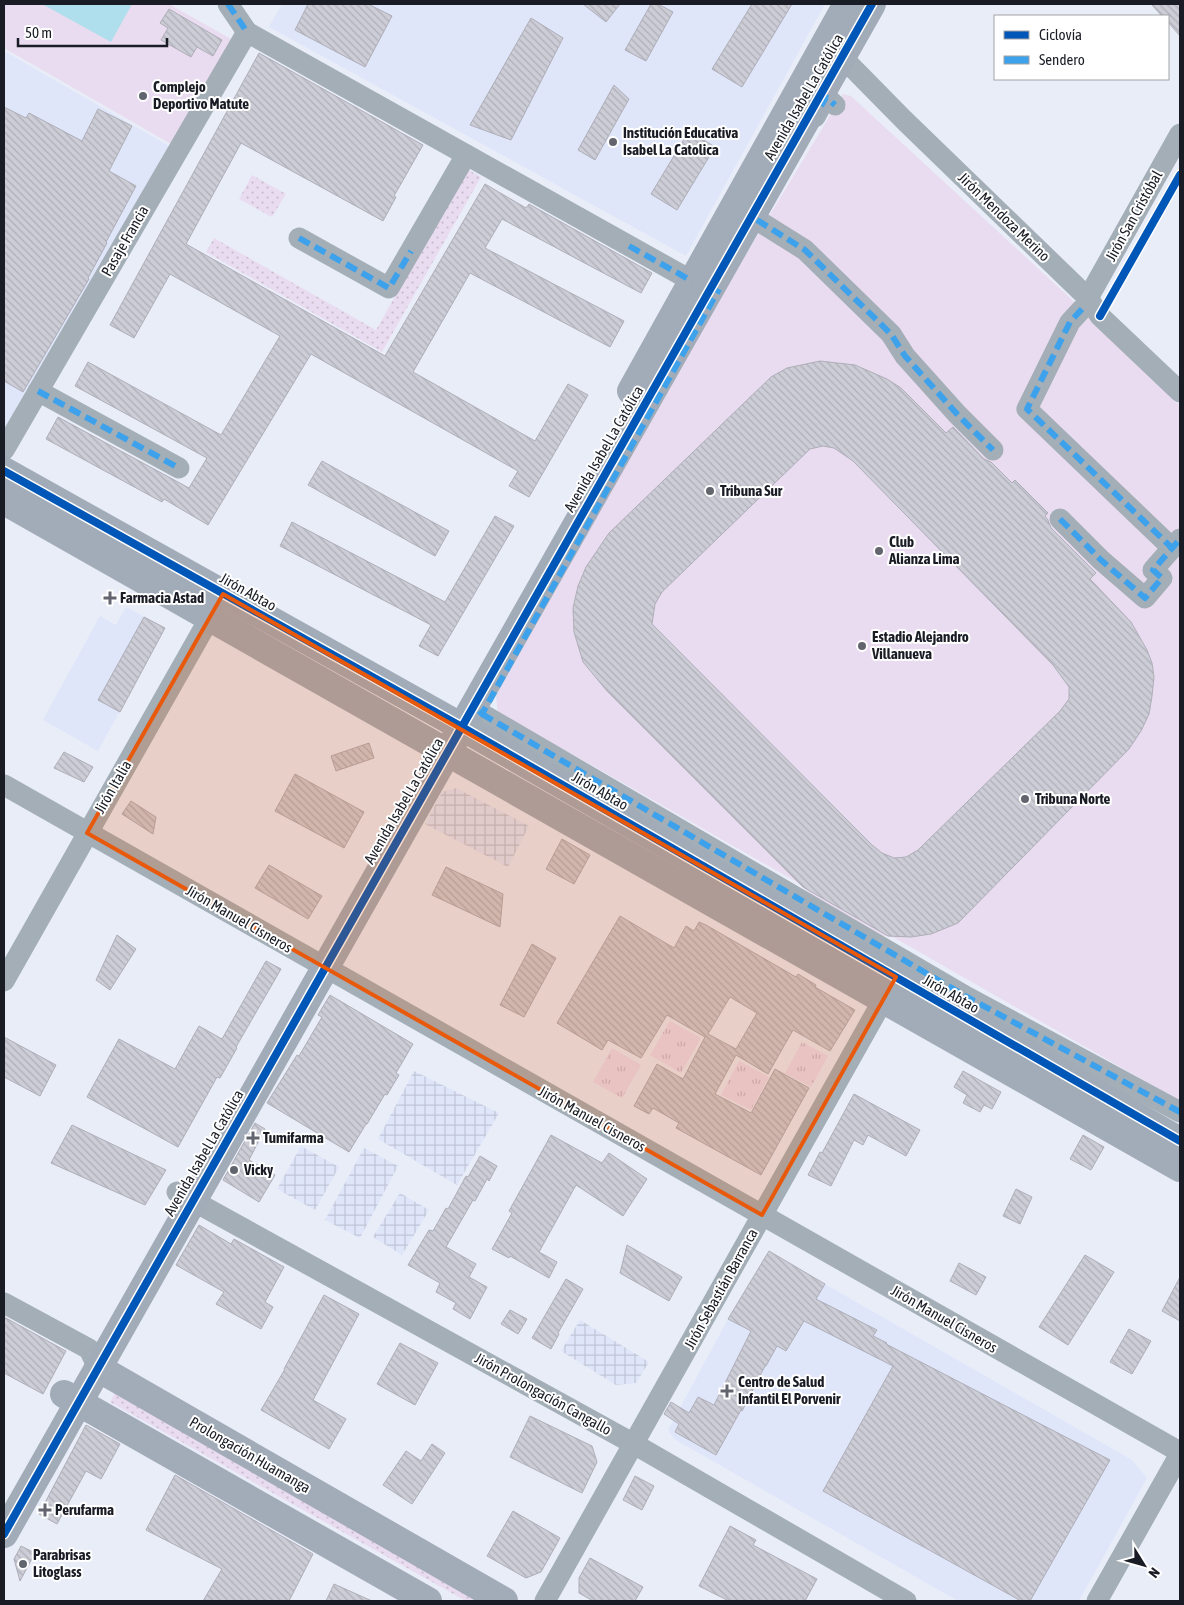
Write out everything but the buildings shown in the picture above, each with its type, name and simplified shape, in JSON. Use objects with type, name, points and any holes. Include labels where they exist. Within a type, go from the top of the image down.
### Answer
[{"type":"street","points":[[228,4],[247,32],[692,281]]},
{"type":"street","name":"Avenida Isabel La Católica","points":[[4,1534],[71,1398],[439,748],[466,717],[833,52],[847,4]]},
{"type":"street","name":"Avenida Isabel La Católica","points":[[466,717],[692,281],[833,52],[872,4]]},
{"type":"street","name":"Pasaje Francia","points":[[4,450],[247,32]]},
{"type":"street","name":"Jirón Mendoza Merino","points":[[833,52],[904,120],[1085,304],[1180,392]]},
{"type":"street","points":[[835,105],[826,97],[757,220],[466,717],[967,997],[1180,1112]]},
{"type":"street","name":"Jirón San Cristóbal","points":[[1176,544],[1027,408],[1070,322],[1085,304],[1180,134]]},
{"type":"street","points":[[299,238],[389,288],[466,155]]},
{"type":"street","points":[[757,220],[805,250],[891,334],[905,356],[957,414],[993,450]]},
{"type":"street","points":[[38,391],[179,468]]},
{"type":"street","name":"Jirón Abtao","points":[[4,471],[223,594],[466,717],[890,989],[1180,1168]]},
{"type":"street","name":"Jirón Abtao","points":[[4,501],[439,748],[890,989],[1180,1141]]},
{"type":"street","points":[[1060,519],[1100,560],[1145,598],[1162,578],[1153,570],[1176,544]]},
{"type":"street","name":"Jirón Italia","points":[[4,980],[223,594]]},
{"type":"street","name":"Jirón Manuel Cisneros","points":[[4,785],[1180,1453]]},
{"type":"street","name":"Jirón Sebastián Barranca","points":[[545,1601],[890,989]]},
{"type":"street","name":"Jirón Prolongación Cangallo","points":[[185,1196],[634,1444],[906,1601]]},
{"type":"street","name":"Prolongación Huamanga","points":[[4,1303],[93,1359],[504,1601]]},
{"type":"street","points":[[71,1398],[428,1601]]},
{"type":"street","name":"Avenida Isabel La Católica","points":[[4,1502],[71,1398]]},
{"type":"street","points":[[1096,1601],[1180,1453]]},
{"type":"highlighted area","points":[[223,594],[896,977],[762,1215],[87,833]]},
{"type":"shaded area","points":[[42,4],[132,4],[111,42]]},
{"type":"shaded area","name":"Institución Educativa Isabel La Catolica","points":[[282,4],[825,4],[686,256],[269,27]]},
{"type":"shaded area","points":[[4,51],[169,146],[4,435]]},
{"type":"shaded area","points":[[126,607],[165,628],[98,751],[43,720],[100,616],[116,625]]},
{"type":"shaded area","points":[[456,788],[529,826],[508,867],[425,824],[442,792]]},
{"type":"shaded area","points":[[414,1071],[499,1113],[457,1185],[378,1139]]},
{"type":"shaded area","points":[[301,1146],[339,1167],[315,1210],[277,1189]]},
{"type":"shaded area","points":[[364,1148],[398,1166],[360,1238],[325,1220]]},
{"type":"shaded area","points":[[400,1193],[429,1210],[402,1255],[373,1237]]},
{"type":"shaded area","points":[[825,1284],[1132,1460],[1147,1478],[1079,1601],[958,1601],[674,1439],[668,1430],[728,1319],[786,1351]]},
{"type":"shaded area","points":[[580,1320],[649,1362],[636,1383],[616,1385],[561,1351]]},
{"type":"green space","name":"Complejo Deportivo Matute","points":[[4,4],[169,4],[231,39],[171,144],[4,48]]},
{"type":"green space","name":"Club Alianza Lima","points":[[843,94],[851,96],[1082,309],[1180,406],[1180,1101],[893,937],[878,935],[811,895],[800,884],[574,755],[498,715],[496,695],[724,291]]},
{"type":"green space","points":[[467,169],[481,177],[382,352],[206,252],[214,238],[376,330]]},
{"type":"green space","points":[[252,175],[286,194],[272,217],[239,199]]},
{"type":"green space","points":[[670,1021],[701,1038],[681,1073],[650,1055]]},
{"type":"green space","points":[[802,1042],[828,1056],[811,1087],[785,1073]]},
{"type":"green space","points":[[612,1048],[641,1065],[622,1098],[593,1082]]},
{"type":"green space","points":[[739,1061],[769,1077],[751,1110],[721,1095]]},
{"type":"green space","points":[[119,1386],[502,1601],[466,1601],[110,1402]]},
{"type":"marked path","points":[[228,4],[247,32]]},
{"type":"marked path","points":[[821,106],[826,97],[835,105]]},
{"type":"marked path","points":[[757,220],[805,250],[891,334],[905,356],[957,414],[993,450]]},
{"type":"marked path","points":[[299,238],[389,288],[411,251]]},
{"type":"marked path","points":[[629,246],[692,281]]},
{"type":"marked path","points":[[479,711],[482,714],[719,289]]},
{"type":"marked path","points":[[1082,309],[1070,322],[1027,409],[1172,548]]},
{"type":"marked path","points":[[38,391],[179,468]]},
{"type":"marked path","points":[[1060,519],[1101,560],[1145,598],[1162,578],[1153,570],[1180,539]]},
{"type":"marked path","points":[[482,714],[967,997],[1180,1112]]},
{"type":"cycle path","points":[[4,1534],[872,4]]},
{"type":"cycle path","points":[[1100,316],[1180,175]]},
{"type":"cycle path","points":[[4,471],[462,727],[1180,1141]]},
{"type":"place","name":"Complejo Deportivo Matute","points":[[143,96]]},
{"type":"place","name":"Institución Educativa Isabel La Catolica","points":[[613,142]]},
{"type":"place","name":"Tribuna Sur","points":[[710,491]]},
{"type":"place","name":"Club Alianza Lima","points":[[879,551]]},
{"type":"place","name":"Farmacia Astad","points":[[110,598]]},
{"type":"place","name":"Estadio Alejandro Villanueva","points":[[862,646]]},
{"type":"place","name":"Tribuna Norte","points":[[1025,799]]},
{"type":"place","name":"Tumifarma","points":[[253,1138]]},
{"type":"place","name":"Vicky","points":[[234,1170]]},
{"type":"place","name":"Centro de Salud Infantil El Porvenir","points":[[727,1391]]},
{"type":"place","name":"Perufarma","points":[[45,1510]]},
{"type":"place","name":"Parabrisas Litoglass","points":[[23,1564]]}]
